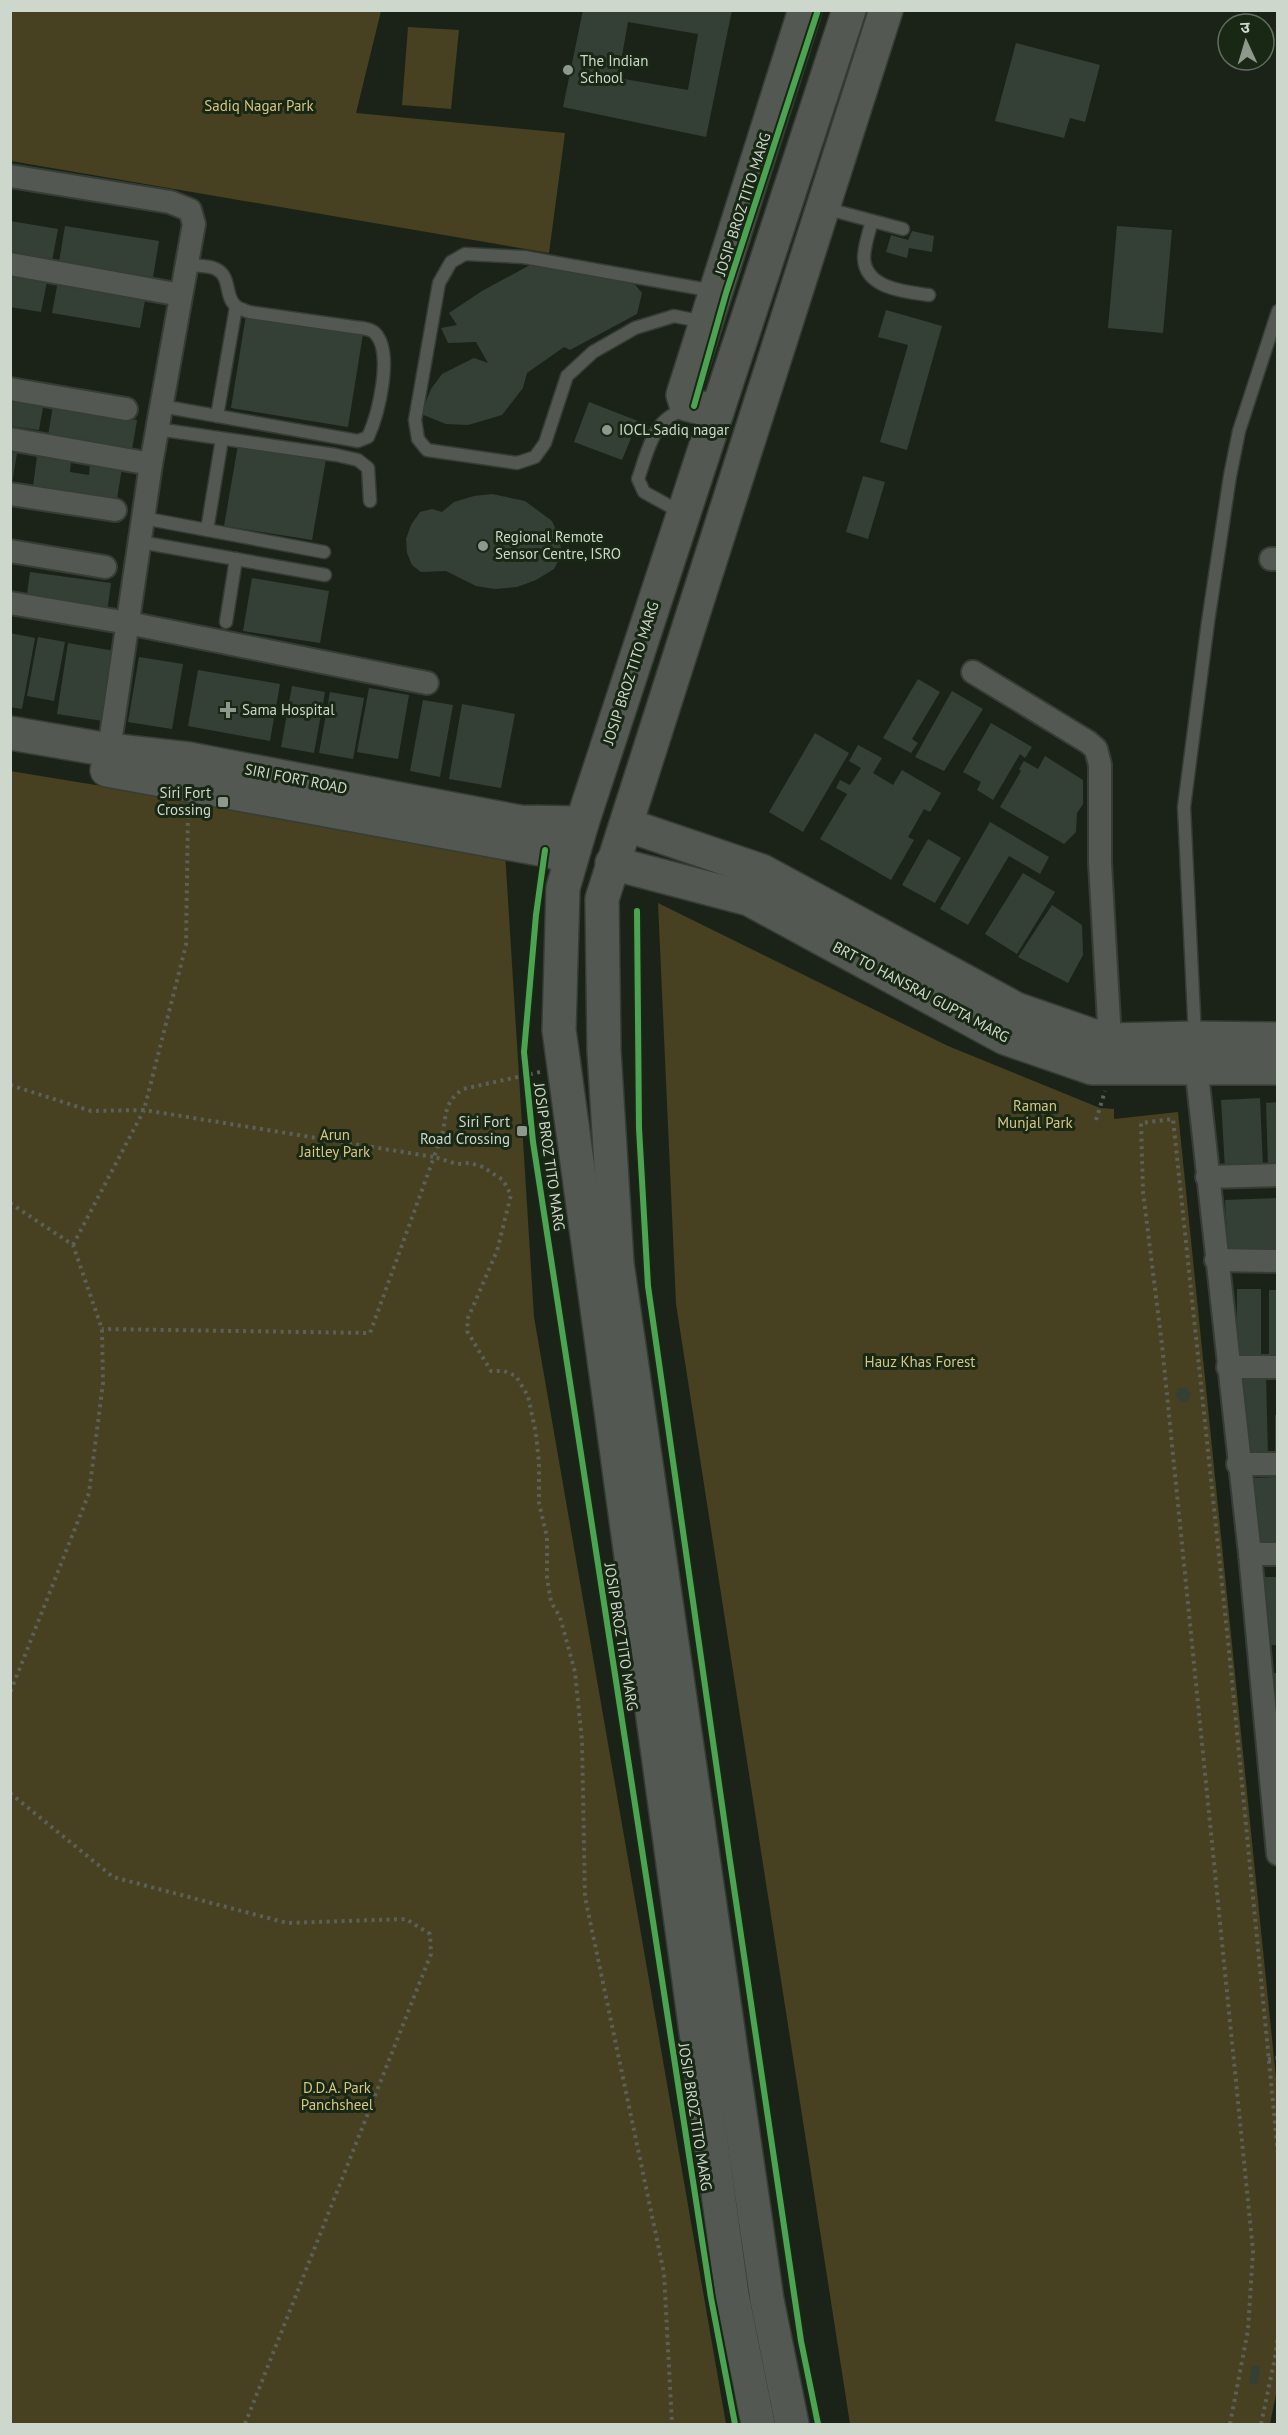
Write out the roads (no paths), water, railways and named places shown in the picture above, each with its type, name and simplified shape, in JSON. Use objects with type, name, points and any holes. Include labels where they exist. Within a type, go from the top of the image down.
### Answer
[{"type":"main road","points":[[710,410],[686,404],[683,394],[805,10]]},
{"type":"main road","name":"JOSIP BROZ TITO MARG","points":[[758,2424],[729,2271],[559,1030],[563,888],[571,857],[683,514],[710,410],[849,10]]},
{"type":"main road","points":[[792,2424],[767,2300],[617,1263],[604,1009],[602,899],[886,10]]},
{"type":"main road","name":"SIRI FORT ROAD","points":[[10,733],[109,750],[189,759],[520,822],[582,823]]},
{"type":"main road","name":"SIRI FORT ROAD","points":[[10,753],[545,850],[571,857]]},
{"type":"main road","name":"BRT TO HANSRAJ GUPTA MARG","points":[[627,825],[762,871],[1016,1009],[1045,1036],[1092,1068],[1278,1039]]},
{"type":"main road","name":"BRT TO HANSRAJ GUPTA MARG","points":[[612,863],[749,899],[1005,1038],[1045,1036],[1110,1040],[1195,1052],[1278,1068]]},
{"type":"main road","points":[[560,1007],[568,1030],[582,1035],[596,1027],[604,1009]]},
{"type":"street","points":[[10,176],[170,202],[190,210],[194,224],[151,464],[109,750]]},
{"type":"street","points":[[10,264],[181,295]]},
{"type":"street","points":[[10,389],[126,409]]},
{"type":"street","points":[[10,439],[151,464]]},
{"type":"street","points":[[10,494],[115,510]]},
{"type":"street","points":[[10,550],[105,567]]},
{"type":"street","points":[[10,603],[128,623],[427,683]]},
{"type":"street","points":[[973,672],[1088,742],[1096,750],[1100,765],[1100,864],[1110,1040]]},
{"type":"street","points":[[1195,1052],[1238,1464],[1268,1661],[1278,1854]]},
{"type":"street","points":[[1207,1177],[1278,1175]]},
{"type":"street","points":[[1216,1260],[1278,1261]]},
{"type":"street","points":[[1228,1367],[1278,1367]]},
{"type":"street","points":[[1238,1464],[1278,1464]]},
{"type":"street","points":[[1250,1554],[1278,1554]]},
{"type":"lane","points":[[824,208],[903,229]]},
{"type":"lane","points":[[872,220],[864,256],[865,264],[876,281],[889,289],[929,295]]},
{"type":"lane","points":[[706,322],[674,316],[635,328],[593,352],[567,376],[545,442],[536,457],[517,463],[427,450],[418,439],[415,420],[439,283],[451,262],[465,254],[524,257],[716,291]]},
{"type":"lane","points":[[161,406],[358,441],[368,437],[374,424],[385,366],[384,352],[380,342],[376,334],[369,330],[249,312],[236,307],[223,275],[215,268],[187,265]]},
{"type":"lane","points":[[217,416],[236,307]]},
{"type":"lane","points":[[1195,1052],[1184,807],[1230,476],[1239,430],[1278,311]]},
{"type":"lane","points":[[683,514],[644,492],[638,479],[656,429],[668,417],[677,411],[710,410]]},
{"type":"lane","points":[[157,429],[357,460],[368,468],[370,501]]},
{"type":"lane","points":[[207,530],[222,439]]},
{"type":"lane","points":[[143,518],[324,552]]},
{"type":"lane","points":[[140,542],[325,575]]},
{"type":"lane","points":[[226,622],[236,560]]},
{"type":"place","name":"The Indian School","points":[[568,70]]},
{"type":"place","name":"IOCL Sadiq nagar","points":[[607,430]]},
{"type":"place","name":"Regional Remote Sensor Centre, ISRO","points":[[483,546]]},
{"type":"place","name":"Sama Hospital","points":[[228,710]]},
{"type":"place","name":"Siri Fort Crossing","points":[[223,802]]},
{"type":"place","name":"Siri Fort Road Crossing","points":[[522,1131]]},
{"type":"park label","name":"Sadiq Nagar Park","points":[[259,106]]},
{"type":"park label","name":"Raman Munjal Park","points":[[1035,1114]]},
{"type":"park label","name":"Arun Jaitley Park","points":[[335,1144]]},
{"type":"park label","name":"Hauz Khas Forest","points":[[920,1362]]},
{"type":"park label","name":"D.D.A. Park Panchsheel","points":[[337,2096]]}]
